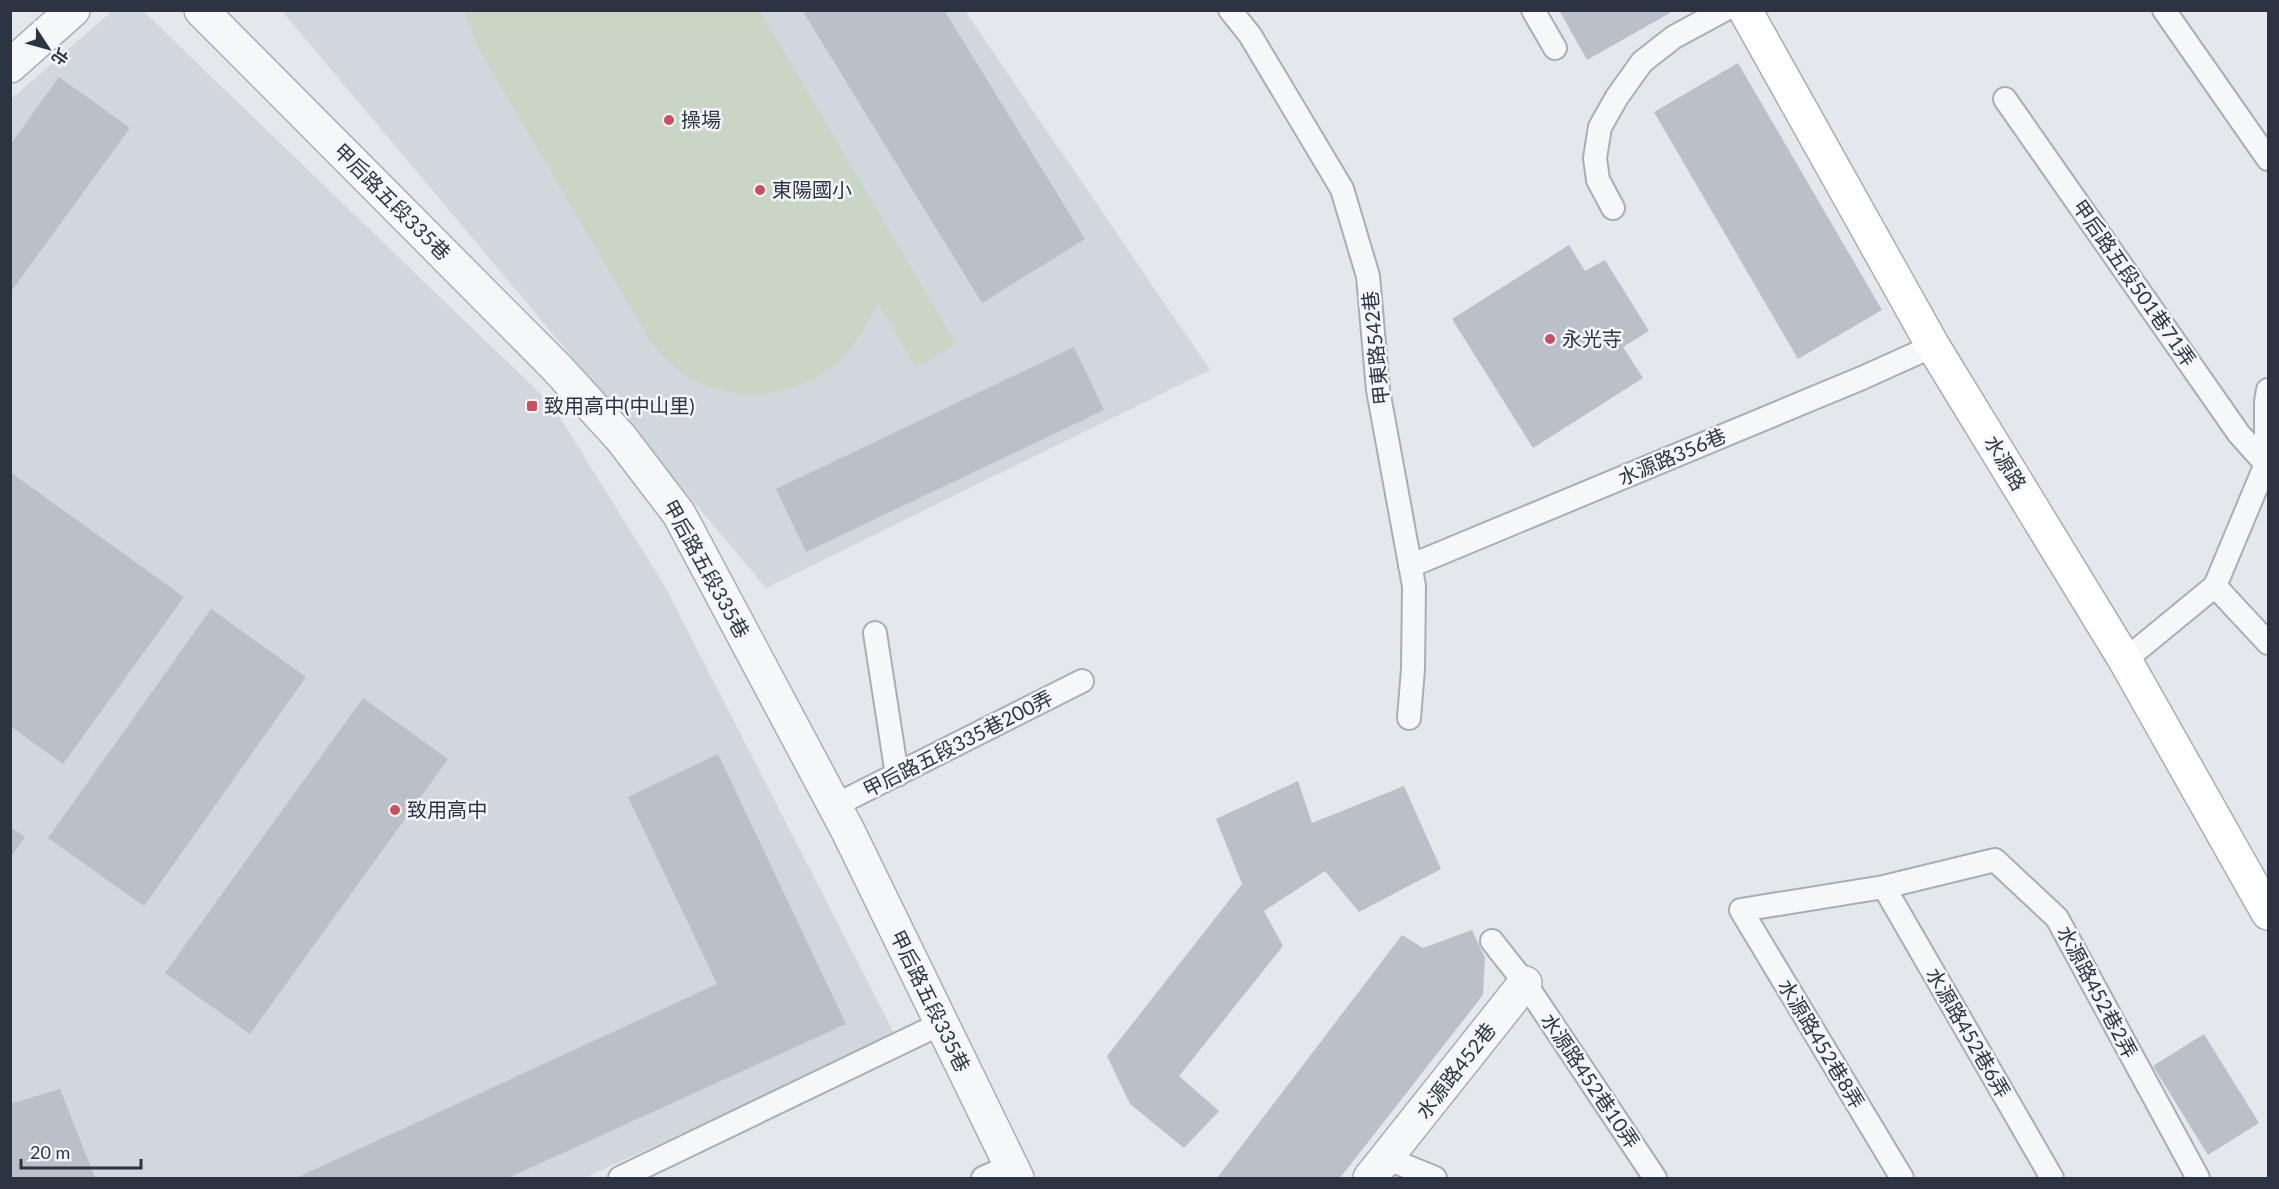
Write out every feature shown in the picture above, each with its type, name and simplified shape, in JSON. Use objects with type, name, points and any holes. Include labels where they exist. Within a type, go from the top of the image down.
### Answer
[{"type":"main road","name":"水源路","points":[[1745,10],[1933,346],[2125,660],[2268,913]]},
{"type":"street","points":[[10,66],[74,10]]},
{"type":"street","name":"甲后路五段335巷","points":[[201,10],[557,368],[621,438],[679,513],[834,806],[940,1024],[1004,1174]]},
{"type":"street","name":"水源路452巷","points":[[1378,1168],[1525,983]]},
{"type":"lane","name":"甲東路542巷","points":[[1230,10],[1250,35],[1342,189],[1368,276],[1378,390],[1414,586],[1413,669],[1409,718]]},
{"type":"lane","points":[[1533,10],[1555,48]]},
{"type":"lane","points":[[1613,208],[1598,180],[1595,158],[1600,127],[1617,97],[1642,62],[1674,37],[1724,10]]},
{"type":"lane","points":[[2164,10],[2268,159]]},
{"type":"lane","name":"甲后路五段501巷71弄","points":[[2005,99],[2239,434],[2266,464]]},
{"type":"lane","name":"水源路356巷","points":[[1410,566],[1862,378],[1933,346]]},
{"type":"lane","points":[[2125,660],[2215,586],[2266,464],[2268,390]]},
{"type":"lane","points":[[2215,586],[2268,643]]},
{"type":"lane","points":[[875,633],[897,775]]},
{"type":"lane","name":"甲后路五段335巷200弄","points":[[834,806],[1082,681]]},
{"type":"lane","name":"水源路452巷2弄","points":[[1741,910],[1884,886],[1995,860],[2057,918],[2198,1179]]},
{"type":"lane","name":"水源路452巷6弄","points":[[1884,886],[2052,1179]]},
{"type":"lane","name":"水源路452巷8弄","points":[[1741,910],[1902,1179]]},
{"type":"lane","name":"水源路452巷10弄","points":[[1492,941],[1525,983],[1655,1179]]},
{"type":"lane","points":[[620,1179],[940,1024]]},
{"type":"lane","name":"水源路452巷","points":[[1378,1168],[1434,1179]]},
{"type":"shaded area","name":"致用高中","points":[[112,11],[143,11],[552,405],[663,583],[896,1037],[584,1178],[11,1178],[10,100]]},
{"type":"shaded area","name":"東陽國小","points":[[282,11],[965,11],[1210,370],[766,588]]},
{"type":"green space","points":[[464,11],[760,11],[956,344],[916,368],[878,303],[861,334],[839,361],[822,374],[803,384],[783,391],[741,394],[700,383],[681,372],[649,339],[479,49]]},
{"type":"building","points":[[802,10],[944,10],[1085,239],[982,303]]},
{"type":"building","points":[[1559,10],[1675,10],[1587,60]]},
{"type":"building","points":[[1738,63],[1882,310],[1798,359],[1654,112]]},
{"type":"building","points":[[59,77],[130,128],[10,293],[10,145]]},
{"type":"building","name":"永光寺","points":[[1569,245],[1585,271],[1605,260],[1649,331],[1623,347],[1643,378],[1533,448],[1452,319]]},
{"type":"building","points":[[1074,347],[1104,410],[806,552],[776,489]]},
{"type":"building","points":[[10,472],[184,597],[63,764],[10,726]]},
{"type":"building","points":[[211,609],[306,677],[144,906],[48,838]]},
{"type":"building","points":[[363,698],[448,759],[250,1034],[165,973]]},
{"type":"building","points":[[718,754],[846,1024],[508,1178],[296,1178],[717,984],[628,797]]},
{"type":"building","points":[[1298,781],[1312,823],[1404,786],[1441,869],[1359,912],[1325,871],[1264,911],[1283,946],[1179,1076],[1219,1111],[1184,1148],[1130,1104],[1107,1056],[1242,884],[1216,819]]},
{"type":"building","points":[[10,827],[25,837],[10,858]]},
{"type":"building","points":[[1472,930],[1485,958],[1483,995],[1340,1178],[1217,1178],[1402,935],[1423,948]]},
{"type":"building","points":[[2204,1034],[2259,1123],[2208,1155],[2153,1066]]},
{"type":"building","points":[[60,1089],[95,1178],[10,1178],[10,1104]]},
{"type":"place","name":"操場","points":[[669,120]]},
{"type":"place","name":"東陽國小","points":[[760,190]]},
{"type":"place","name":"永光寺","points":[[1550,339]]},
{"type":"place","name":"致用高中(中山里)","points":[[532,406]]},
{"type":"place","name":"致用高中","points":[[395,810]]}]
